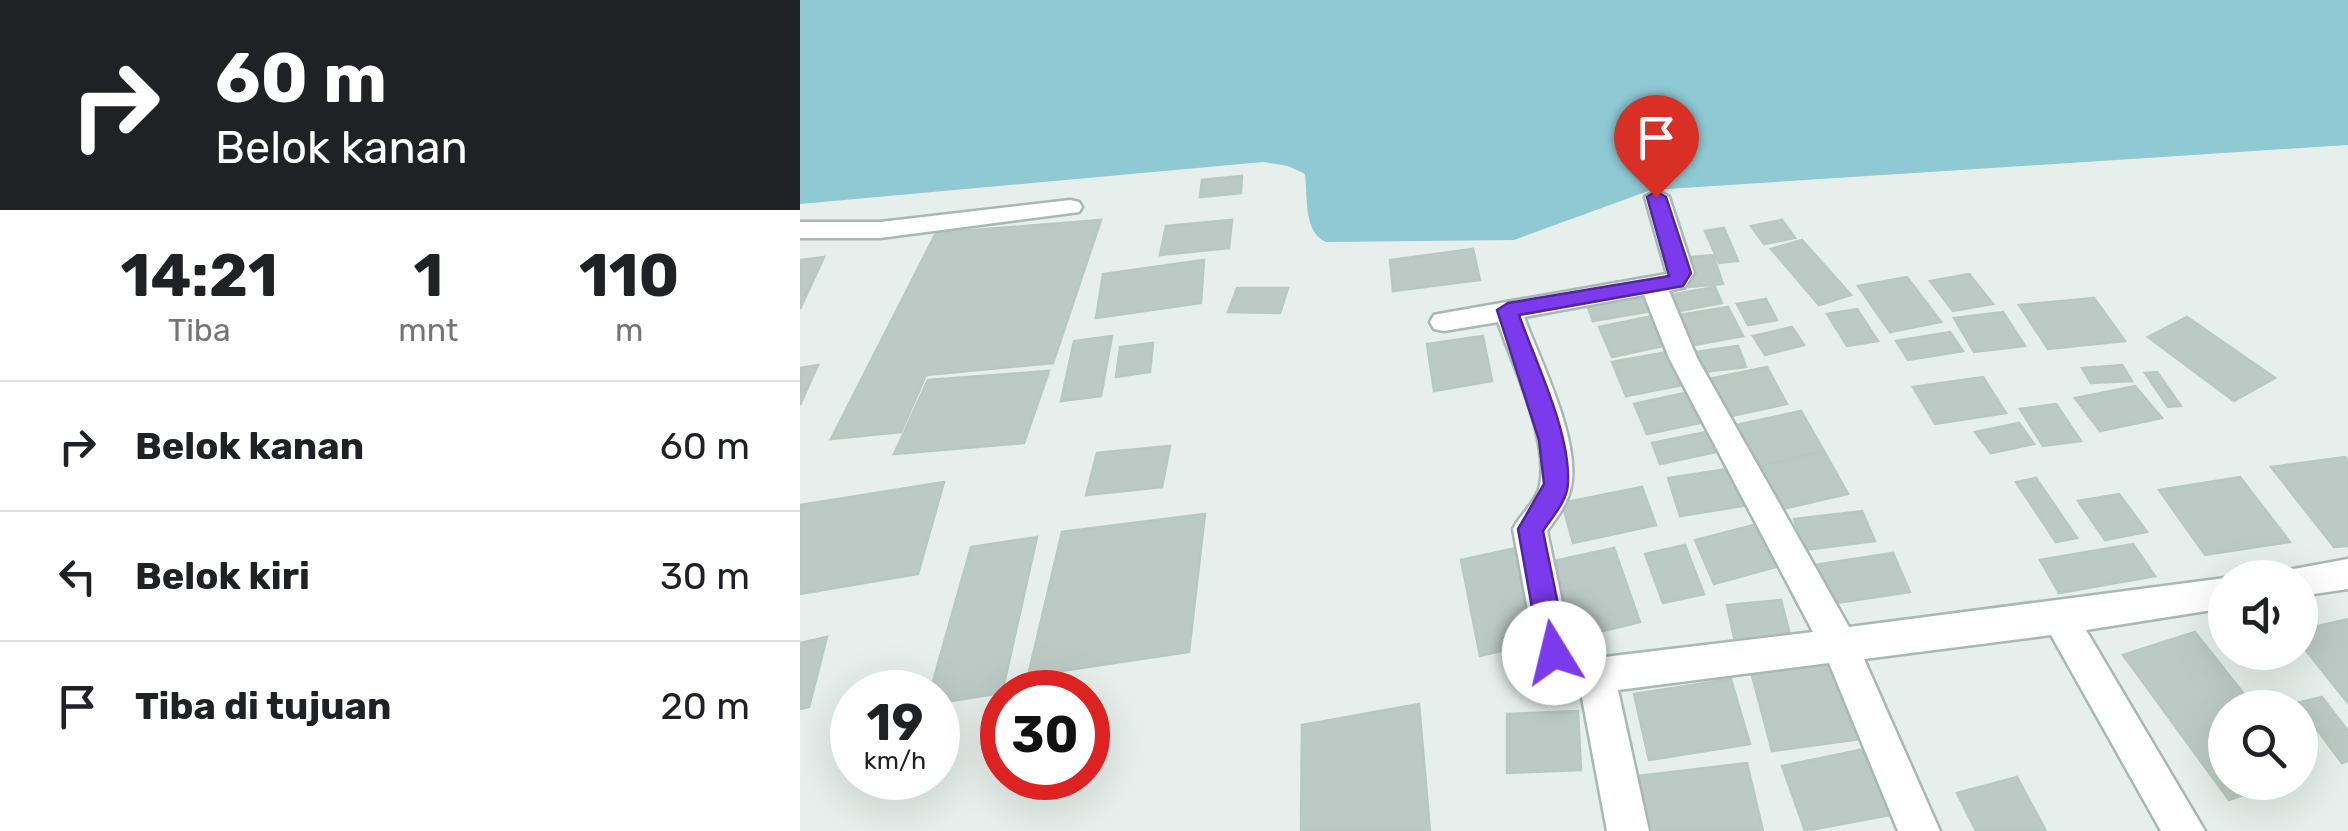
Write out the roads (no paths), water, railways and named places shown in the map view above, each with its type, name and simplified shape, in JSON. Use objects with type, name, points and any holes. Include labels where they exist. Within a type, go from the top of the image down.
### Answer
[{"type":"street","points":[[1444,322],[1676,281],[1681,273],[1656,197]]},
{"type":"street","points":[[800,230],[880,230],[1070,207]]},
{"type":"street","points":[[1653,285],[1683,358],[1840,646],[1919,831]]},
{"type":"street","points":[[1508,310],[1551,440],[1556,484],[1550,501],[1530,529],[1554,653],[1567,666],[1596,675],[2060,618],[2208,596]]},
{"type":"street","points":[[2318,578],[2348,574]]},
{"type":"street","points":[[2060,618],[2184,831]]},
{"type":"street","points":[[1596,675],[1628,831]]},
{"type":"water","points":[[800,0],[2348,0],[2348,145],[1651,190],[1514,240],[1326,242],[1310,222],[1305,174],[1288,166],[1263,162],[800,204]]}]
